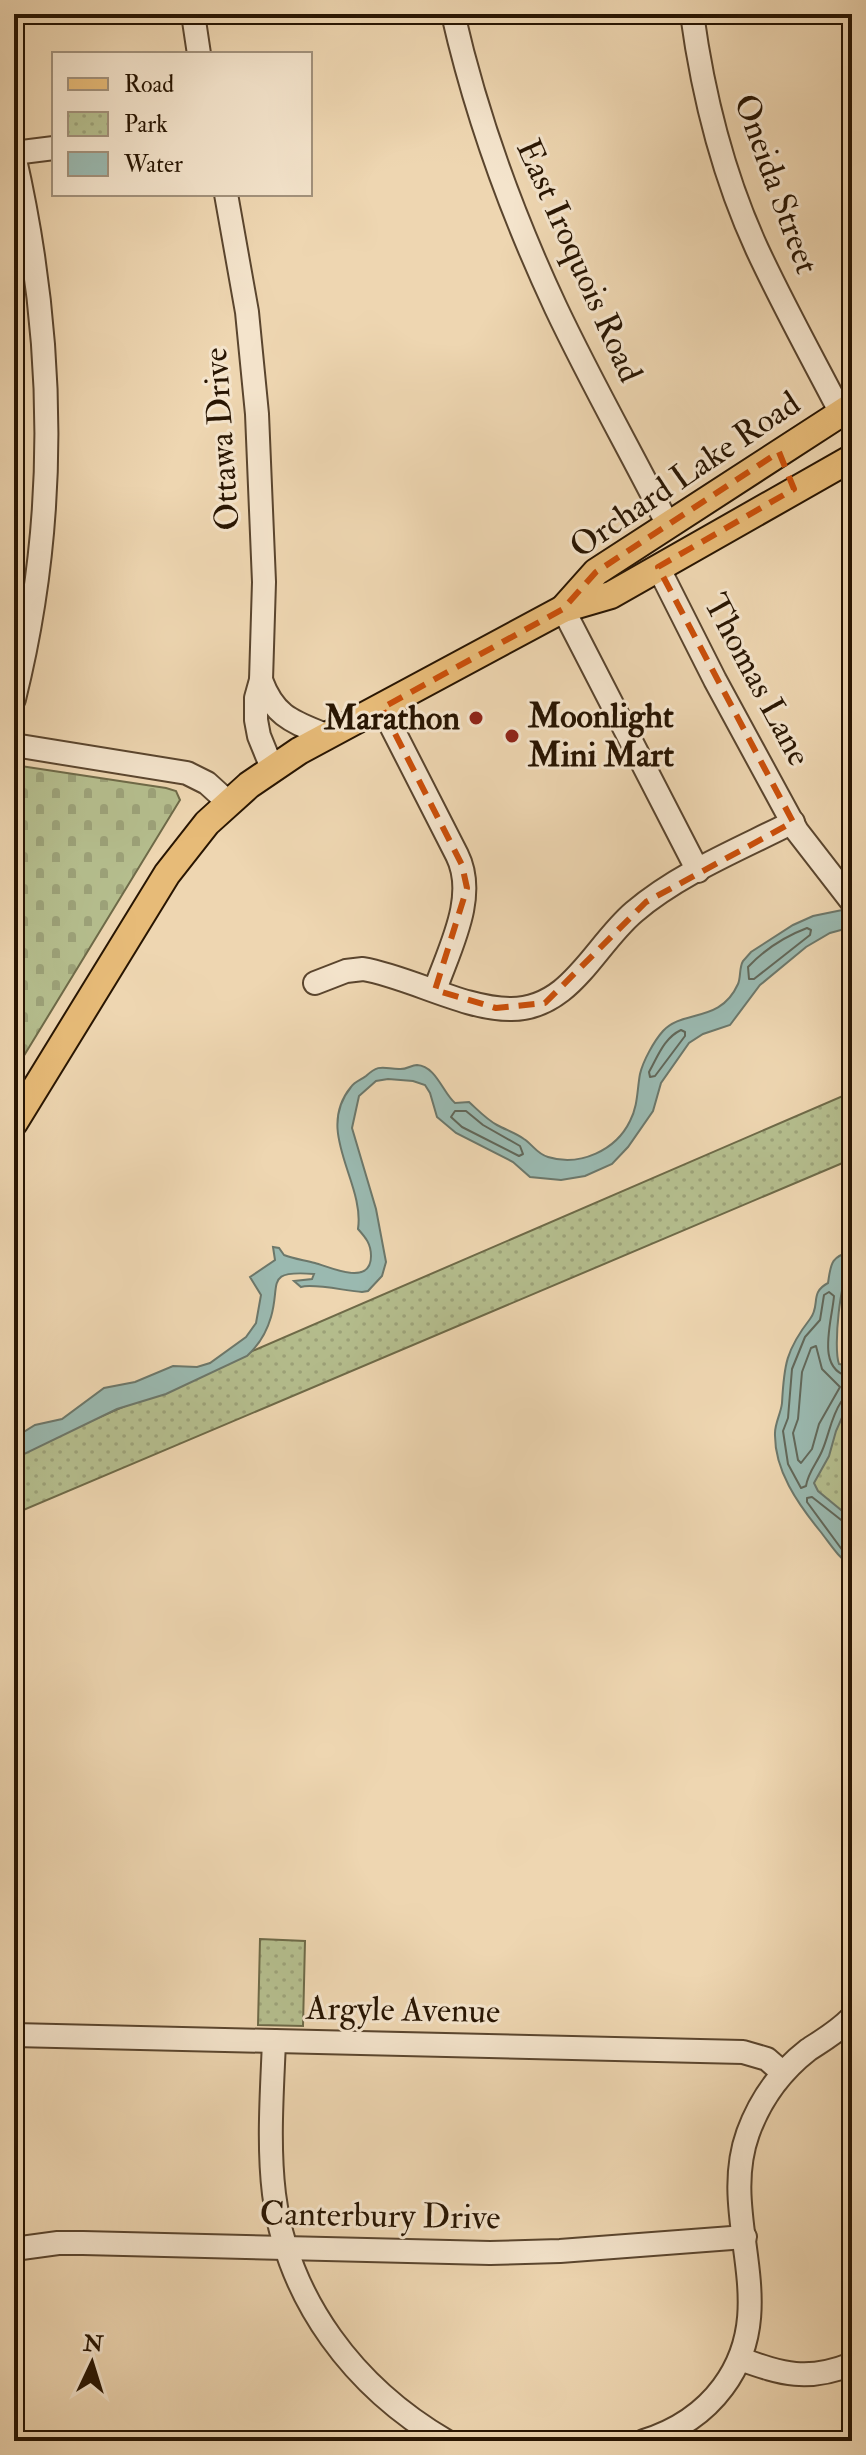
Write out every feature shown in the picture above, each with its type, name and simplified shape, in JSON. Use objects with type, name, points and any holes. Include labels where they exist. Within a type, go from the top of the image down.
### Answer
[{"type":"main road","name":"Orchard Lake Road","points":[[563,609],[596,572],[847,410]]},
{"type":"main road","points":[[779,452],[782,471],[794,489]]},
{"type":"main road","name":"Orchard Lake Road","points":[[14,1123],[185,849],[229,803],[272,768],[563,609],[611,595],[852,458]]},
{"type":"street","points":[[193,14],[199,52]]},
{"type":"street","name":"East Iroquois Road","points":[[453,14],[492,150],[528,245],[570,338],[668,525]]},
{"type":"street","name":"Oneida Street","points":[[692,14],[711,116],[738,201],[758,250],[847,410]]},
{"type":"street","points":[[14,699],[37,588],[48,423],[39,289],[14,154],[52,148]]},
{"type":"street","name":"Ottawa Drive","points":[[226,196],[247,312],[257,414],[263,566],[257,726],[272,768]]},
{"type":"street","name":"Thomas Lane","points":[[658,567],[797,831],[851,901]]},
{"type":"street","points":[[563,609],[698,871]]},
{"type":"street","points":[[261,680],[278,712],[328,736]]},
{"type":"street","points":[[382,708],[466,877],[464,904],[435,990]]},
{"type":"street","points":[[14,745],[187,773],[207,783],[229,803]]},
{"type":"street","points":[[315,983],[346,971],[363,969],[496,1008],[521,1009],[545,1003],[557,997],[631,914],[666,888],[793,822]]},
{"type":"street","points":[[644,2441],[669,2432],[697,2414],[722,2389],[740,2359],[751,2309],[740,2191],[744,2145],[760,2106],[783,2073],[852,2017]]},
{"type":"street","name":"Argyle Avenue","points":[[14,2035],[743,2052],[767,2059],[783,2073]]},
{"type":"street","points":[[274,2041],[272,2173],[277,2211],[287,2249],[313,2311],[343,2355],[388,2400],[446,2441]]},
{"type":"street","name":"Canterbury Drive","points":[[14,2249],[83,2243],[536,2252],[745,2237]]},
{"type":"street","points":[[740,2359],[803,2376],[852,2364]]},
{"type":"highlighted area","points":[[779,452],[794,489],[658,567],[793,822],[646,902],[545,1003],[496,1008],[435,990],[467,888],[462,865],[382,708],[563,609],[596,572]]},
{"type":"green space","points":[[14,765],[166,788],[176,791],[180,800],[14,1072]]},
{"type":"green space","points":[[852,1092],[852,1159],[14,1514],[14,1454]]},
{"type":"green space","points":[[852,1375],[852,1531],[827,1526],[782,1411]]},
{"type":"green space","points":[[260,1939],[305,1941],[303,2026],[258,2025]]},
{"type":"water","points":[[852,908],[852,927],[830,933],[806,947],[760,985],[730,1025],[703,1034],[689,1043],[661,1083],[653,1111],[628,1147],[612,1164],[585,1176],[561,1180],[530,1177],[513,1162],[456,1133],[437,1117],[425,1085],[413,1081],[376,1081],[359,1096],[352,1128],[376,1209],[386,1262],[382,1276],[368,1291],[301,1287],[294,1281],[312,1279],[314,1274],[298,1273],[281,1277],[267,1328],[247,1356],[166,1394],[117,1409],[14,1459],[14,1438],[35,1425],[62,1419],[104,1388],[135,1382],[173,1366],[197,1367],[210,1363],[246,1337],[256,1323],[261,1295],[250,1277],[275,1260],[273,1247],[279,1248],[284,1255],[339,1271],[364,1271],[369,1265],[370,1248],[358,1229],[355,1193],[343,1157],[337,1122],[341,1104],[354,1083],[381,1068],[424,1067],[455,1103],[469,1102],[489,1120],[521,1137],[541,1154],[572,1160],[596,1154],[616,1140],[630,1121],[644,1063],[663,1031],[671,1024],[722,1005],[738,984],[743,961],[751,952],[813,916]]},
{"type":"water","points":[[852,1251],[852,1265],[841,1296],[837,1356],[839,1364],[847,1365],[852,1395],[829,1456],[814,1483],[818,1491],[852,1519],[852,1567],[834,1550],[796,1498],[783,1473],[775,1433],[791,1349],[813,1314],[819,1291],[828,1283],[833,1262]]},
{"type":"place","name":"Marathon","points":[[476,718]]},
{"type":"place","name":"Moonlight Mini Mart","points":[[512,736]]}]
